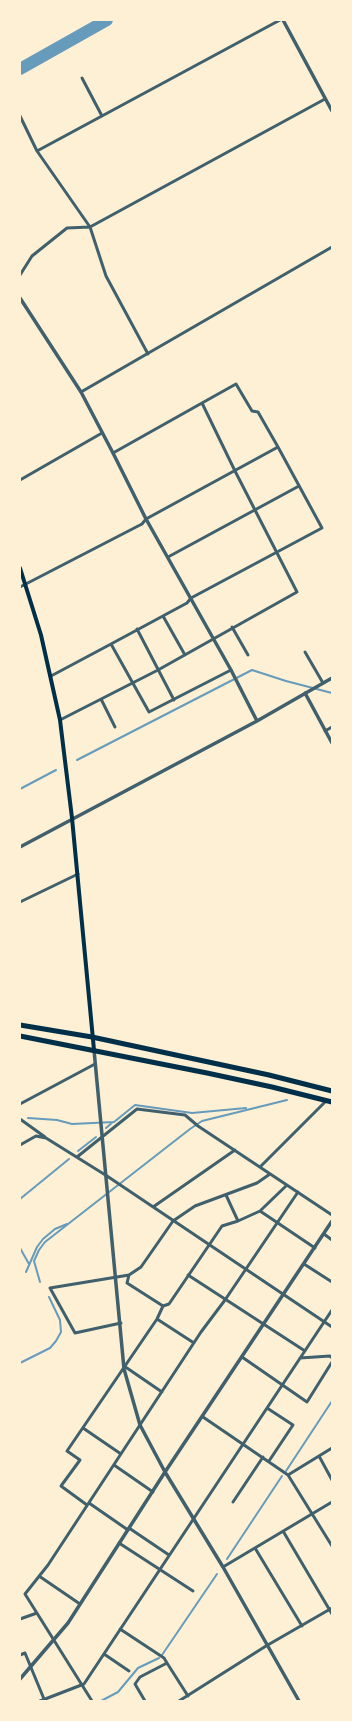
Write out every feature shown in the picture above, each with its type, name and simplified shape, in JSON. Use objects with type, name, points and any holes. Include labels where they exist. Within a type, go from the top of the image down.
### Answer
[{"type":"highway","points":[[20,1025],[92,1037],[269,1075],[332,1091]]},
{"type":"highway","points":[[20,1036],[272,1087],[332,1102]]},
{"type":"main road","points":[[20,568],[41,635],[60,720],[78,874],[94,1050]]},
{"type":"street","points":[[37,151],[280,20]]},
{"type":"street","points":[[283,20],[332,112]]},
{"type":"street","points":[[82,78],[102,116]]},
{"type":"street","points":[[20,275],[32,256],[68,228],[90,227],[325,99]]},
{"type":"street","points":[[20,116],[37,151],[90,227],[106,276],[148,354]]},
{"type":"street","points":[[81,392],[332,247]]},
{"type":"street","points":[[20,298],[81,392],[146,519],[234,675],[257,721]]},
{"type":"street","points":[[51,676],[187,603],[191,598],[322,528],[261,416],[258,412],[252,411],[236,384],[113,453]]},
{"type":"street","points":[[60,720],[158,670],[232,627],[297,592],[202,403]]},
{"type":"street","points":[[20,480],[102,433]]},
{"type":"street","points":[[20,587],[142,524],[146,519],[278,448]]},
{"type":"street","points":[[168,557],[299,486]]},
{"type":"street","points":[[163,616],[184,655]]},
{"type":"street","points":[[232,627],[248,655]]},
{"type":"street","points":[[137,629],[174,700]]},
{"type":"street","points":[[111,644],[149,712],[231,670]]},
{"type":"street","points":[[305,652],[323,683]]},
{"type":"street","points":[[20,847],[257,721],[332,678]]},
{"type":"street","points":[[306,692],[332,743]]},
{"type":"street","points":[[101,699],[115,727]]},
{"type":"street","points":[[325,731],[332,727]]},
{"type":"street","points":[[20,902],[78,874]]},
{"type":"street","points":[[94,1050],[101,1138],[107,1176],[124,1366],[140,1425],[165,1472],[223,1567],[266,1646],[299,1701]]},
{"type":"street","points":[[20,1104],[95,1064]]},
{"type":"street","points":[[260,1167],[326,1101]]},
{"type":"street","points":[[77,1157],[137,1109],[185,1115],[198,1126],[332,1215]]},
{"type":"street","points":[[21,1121],[107,1176],[332,1327]]},
{"type":"street","points":[[20,1145],[36,1136],[46,1138]]},
{"type":"street","points":[[153,1207],[235,1150]]},
{"type":"street","points":[[121,1324],[75,1332],[50,1288],[129,1275],[141,1267],[173,1221],[195,1206],[257,1183],[270,1174]]},
{"type":"street","points":[[169,1555],[61,1486],[80,1460],[67,1451],[157,1319],[163,1306],[168,1304],[222,1226],[238,1221],[260,1211],[287,1185]]},
{"type":"street","points":[[92,1701],[25,1594],[88,1504],[194,1343],[298,1192]]},
{"type":"street","points":[[226,1195],[238,1221]]},
{"type":"street","points":[[260,1211],[315,1248]]},
{"type":"street","points":[[20,1679],[54,1641],[80,1604],[165,1472],[332,1221]]},
{"type":"street","points":[[324,1234],[332,1240]]},
{"type":"street","points":[[304,1264],[332,1282]]},
{"type":"street","points":[[129,1275],[127,1283],[163,1306]]},
{"type":"street","points":[[188,1275],[305,1351]]},
{"type":"street","points":[[40,1701],[84,1684],[332,1310]]},
{"type":"street","points":[[157,1319],[194,1343]]},
{"type":"street","points":[[300,1358],[330,1356],[332,1358]]},
{"type":"street","points":[[242,1357],[307,1402],[332,1362]]},
{"type":"street","points":[[124,1366],[162,1392]]},
{"type":"street","points":[[267,1408],[293,1425],[269,1461]]},
{"type":"street","points":[[203,1417],[288,1475],[332,1546]]},
{"type":"street","points":[[83,1428],[121,1454]]},
{"type":"street","points":[[288,1475],[332,1448]]},
{"type":"street","points":[[319,1456],[332,1480]]},
{"type":"street","points":[[233,1502],[263,1457]]},
{"type":"street","points":[[114,1465],[153,1492]]},
{"type":"street","points":[[223,1567],[332,1502]]},
{"type":"street","points":[[283,1531],[331,1609],[332,1614]]},
{"type":"street","points":[[120,1543],[194,1591]]},
{"type":"street","points":[[255,1548],[302,1626]]},
{"type":"street","points":[[39,1576],[80,1604]]},
{"type":"street","points":[[179,1701],[266,1646],[331,1609]]},
{"type":"street","points":[[20,1620],[37,1613]]},
{"type":"street","points":[[120,1629],[164,1658],[188,1696]]},
{"type":"street","points":[[20,1655],[25,1653],[44,1699]]},
{"type":"street","points":[[104,1654],[129,1671]]},
{"type":"street","points":[[145,1701],[135,1684],[140,1677],[166,1662]]},
{"type":"waterway","points":[[20,69],[107,20]]},
{"type":"waterway","points":[[77,760],[252,670],[332,693]]},
{"type":"waterway","points":[[20,789],[56,770]]},
{"type":"waterway","points":[[40,1282],[34,1261],[45,1242],[190,1129],[202,1121],[287,1100]]},
{"type":"waterway","points":[[28,1118],[57,1120],[72,1124],[114,1122],[135,1105],[192,1113],[246,1108]]},
{"type":"waterway","points":[[106,1128],[113,1122]]},
{"type":"waterway","points":[[78,1151],[96,1137]]},
{"type":"waterway","points":[[20,1199],[69,1159]]},
{"type":"waterway","points":[[26,1272],[37,1247],[43,1239],[55,1229],[67,1224]]},
{"type":"waterway","points":[[20,1248],[29,1264]]},
{"type":"waterway","points":[[20,1363],[50,1348],[61,1332],[60,1320],[49,1297]]},
{"type":"waterway","points":[[286,1471],[332,1401]]},
{"type":"waterway","points":[[227,1559],[282,1476]]},
{"type":"waterway","points":[[162,1655],[217,1574]]},
{"type":"waterway","points":[[101,1701],[118,1692],[138,1668],[159,1658]]}]
